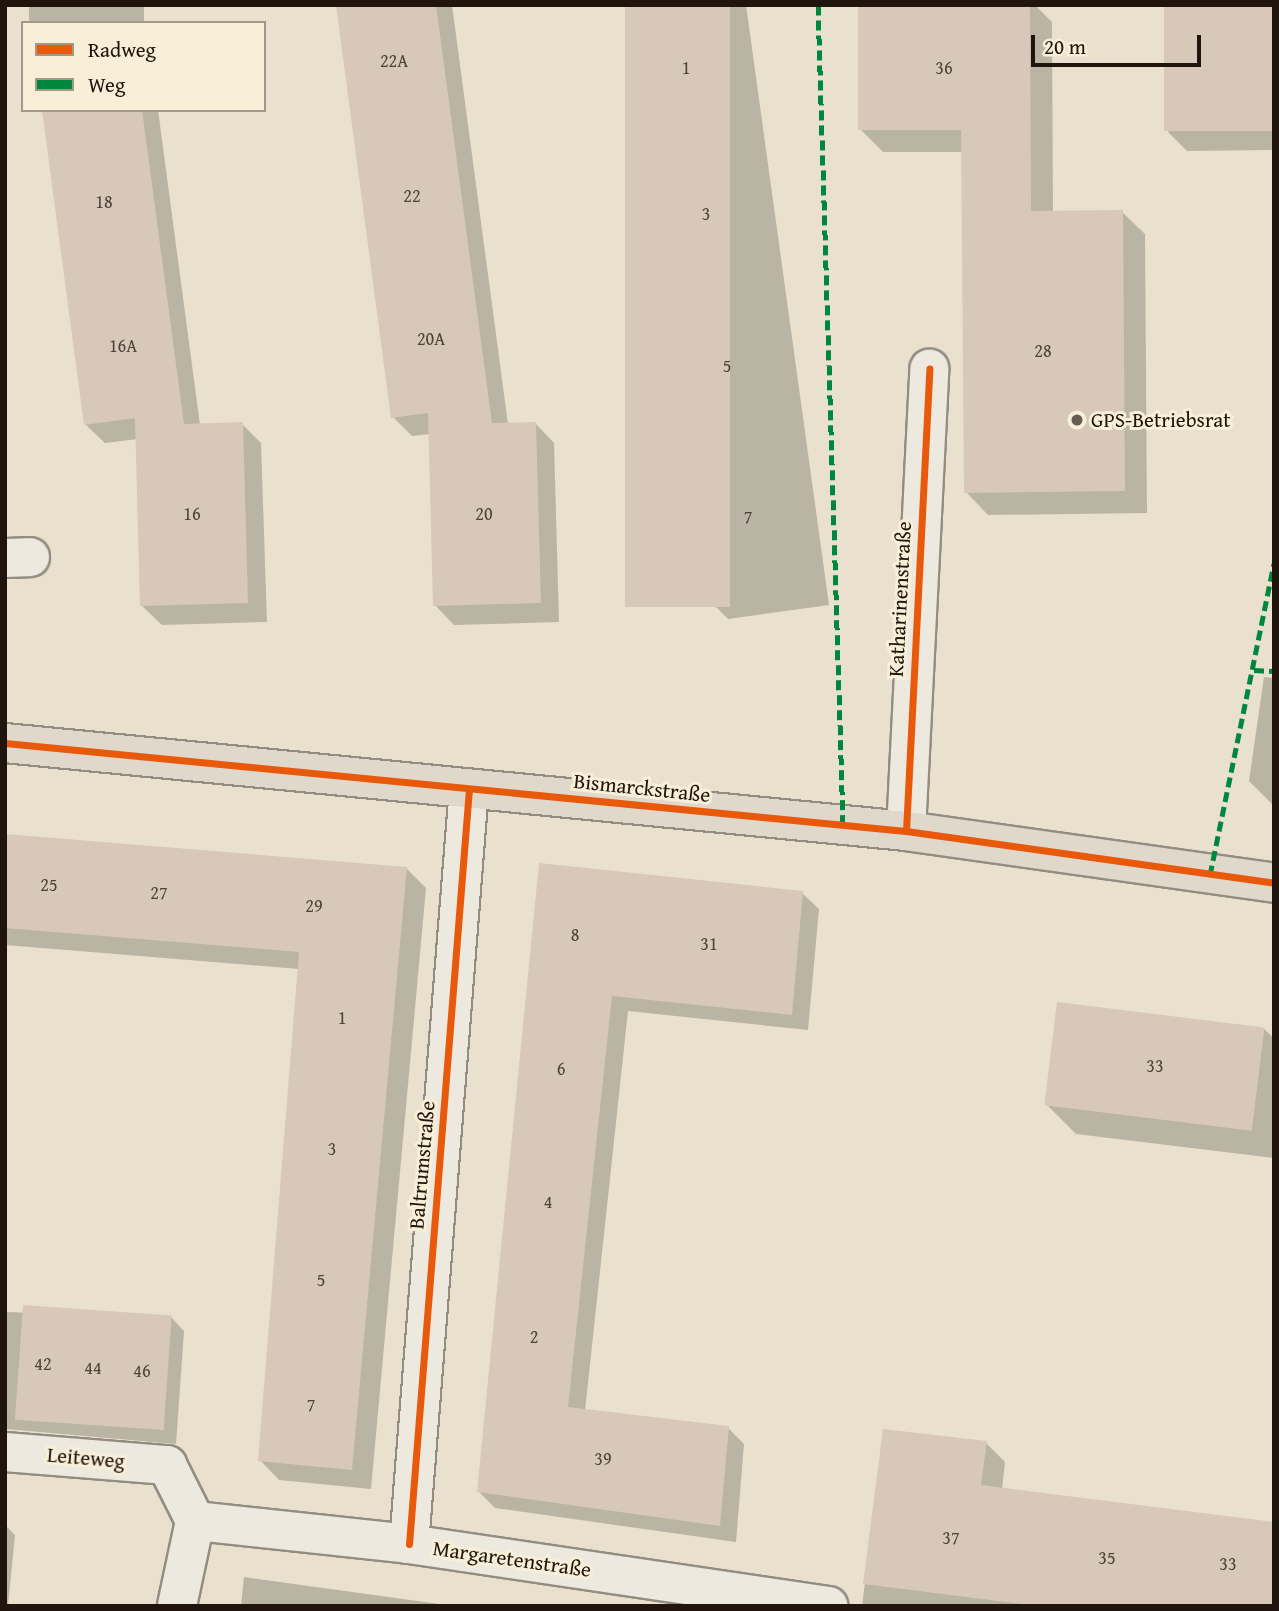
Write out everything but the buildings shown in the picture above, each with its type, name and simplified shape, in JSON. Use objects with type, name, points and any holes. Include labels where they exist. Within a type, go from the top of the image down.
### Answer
[{"type":"main road","name":"Bismarckstraße","points":[[5,743],[906,831],[1274,883]]},
{"type":"street","name":"Katharinenstraße","points":[[906,831],[929,369]]},
{"type":"street","name":"Baltrumstraße","points":[[409,1544],[469,789]]},
{"type":"street","name":"Leiteweg","points":[[5,1452],[167,1465],[195,1521]]},
{"type":"street","name":"Margaretenstraße","points":[[195,1521],[409,1544],[828,1606]]},
{"type":"street","points":[[177,1606],[195,1521]]},
{"type":"marked path","points":[[818,5],[843,825]]},
{"type":"marked path","points":[[1210,875],[1274,563]]},
{"type":"marked path","points":[[1254,670],[1274,671]]},
{"type":"cycle path","points":[[906,831],[929,369]]},
{"type":"cycle path","points":[[5,743],[906,831],[1274,883]]},
{"type":"cycle path","points":[[409,1544],[469,789]]},
{"type":"place","name":"GPS-Betriebsrat","points":[[1077,420]]}]
